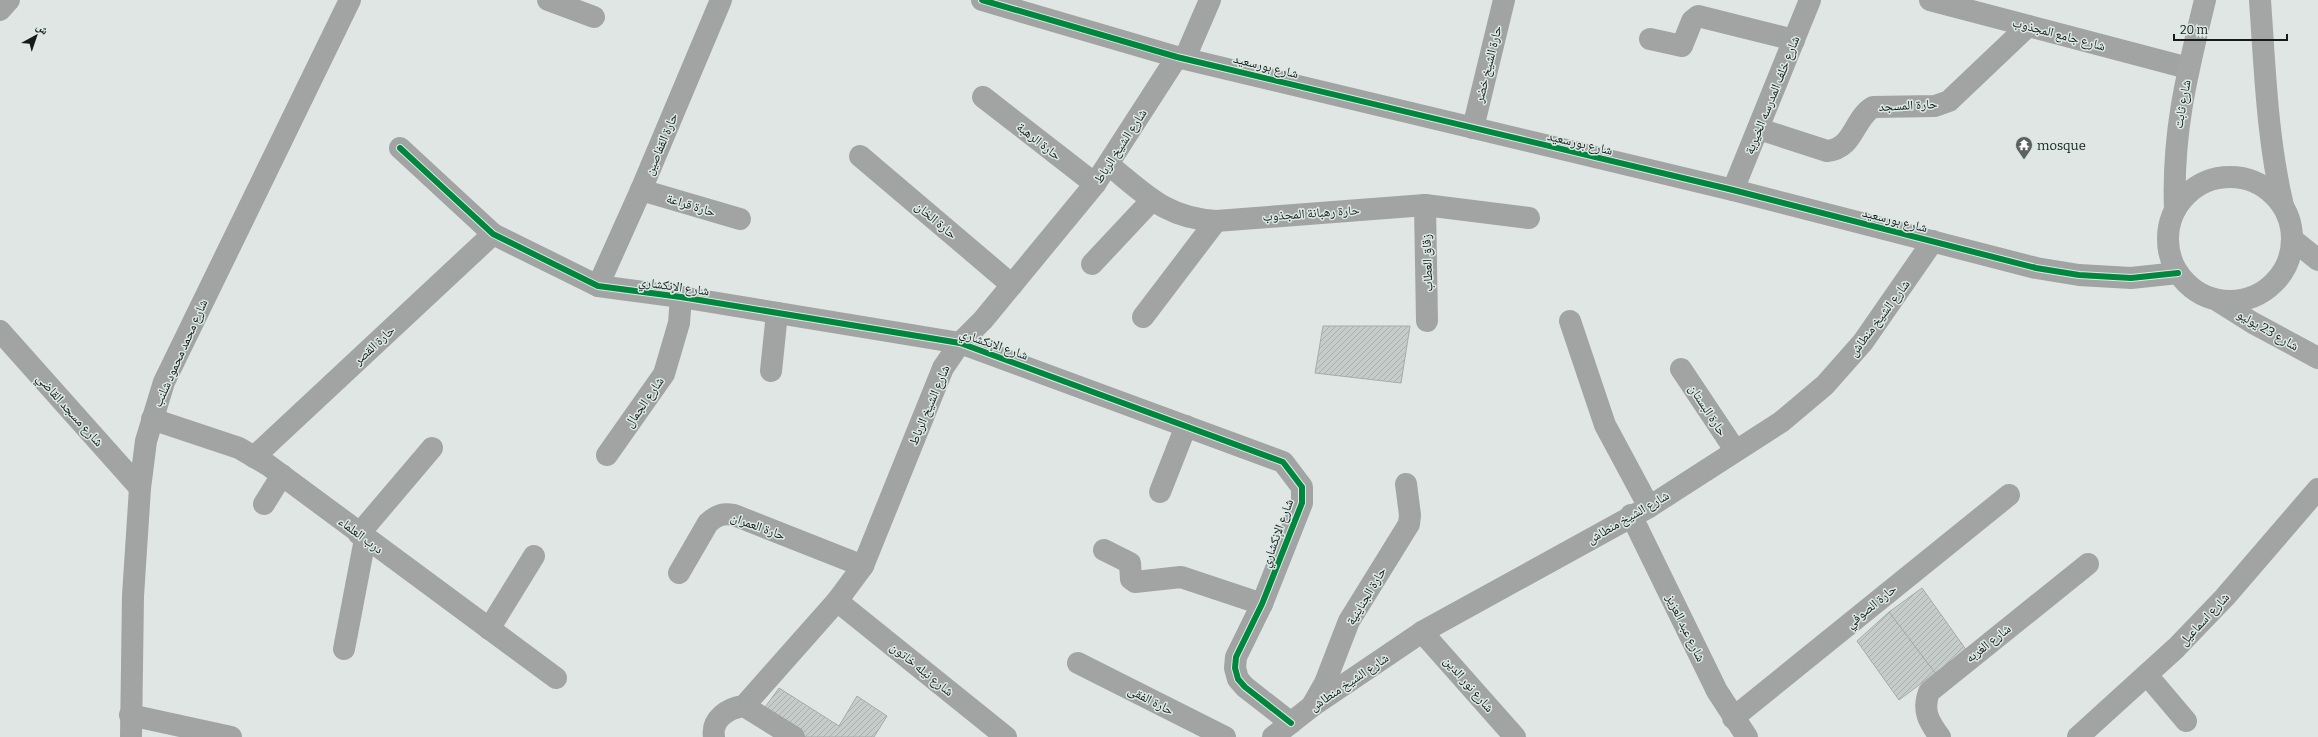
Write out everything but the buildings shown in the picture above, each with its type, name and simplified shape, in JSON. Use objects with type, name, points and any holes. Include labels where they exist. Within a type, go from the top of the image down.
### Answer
[{"type":"main road","name":"شارع ثابت","points":[[2175,210],[2174,182],[2178,125],[2188,68],[2205,0]]},
{"type":"main road","points":[[2260,0],[2268,120],[2272,156],[2283,206],[2290,222],[2292,239],[2290,257],[2282,273],[2270,287],[2254,297],[2237,301],[2218,300],[2202,295],[2188,286],[2178,273],[2171,258],[2168,242],[2169,226],[2175,210],[2186,196],[2200,184],[2218,178],[2237,177],[2255,182],[2271,192],[2283,206]]},
{"type":"main road","points":[[2292,239],[2318,260]]},
{"type":"main road","name":"شارع 23 يوليو","points":[[2218,300],[2259,327],[2318,358]]},
{"type":"street","points":[[0,10],[9,0]]},
{"type":"street","name":"شارع محمد محمود شلنب","points":[[131,737],[130,715],[133,596],[140,488],[146,442],[152,419],[164,382],[350,0]]},
{"type":"street","points":[[548,0],[594,17]]},
{"type":"street","name":"حارة القفاصين","points":[[598,286],[641,190],[721,0]]},
{"type":"street","name":"شارع بورسعيد","points":[[982,0],[1181,57],[1733,190],[2036,268],[2079,275],[2131,278],[2178,273]]},
{"type":"street","name":"شارع الشيخ الرباط","points":[[744,706],[837,601],[863,566],[943,368],[960,343],[983,320],[1109,165],[1181,57],[1210,0]]},
{"type":"street","name":"حارة الشيخ خضر","points":[[1473,128],[1504,0]]},
{"type":"street","name":"شارع خلف المدرسه الخيرية","points":[[1733,190],[1810,0]]},
{"type":"street","name":"شارع جامع المجذوب","points":[[1930,0],[2188,68]]},
{"type":"street","points":[[1650,39],[1682,46],[1692,21],[1698,16],[1794,40]]},
{"type":"street","name":"حارة المسجد","points":[[1758,129],[1827,152],[1834,151],[1846,143],[1867,110],[1873,107],[1935,106],[1948,101],[2028,26]]},
{"type":"street","name":"حارة الرهبة","points":[[983,97],[1094,184]]},
{"type":"street","name":"شارع الإنكشاري","points":[[400,148],[494,234],[598,286],[681,297],[960,343],[1283,462],[1302,487],[1302,503],[1262,604],[1236,657],[1234,668],[1238,679],[1245,687],[1291,723]]},
{"type":"street","name":"حارة الخان","points":[[860,156],[1012,285]]},
{"type":"street","name":"حارة رهبانة المجذوب","points":[[1109,165],[1152,200],[1166,209],[1182,216],[1216,221],[1424,205],[1529,218]]},
{"type":"street","name":"حارة قراعة","points":[[641,190],[740,219]]},
{"type":"street","points":[[1092,264],[1152,200]]},
{"type":"street","name":"زقاق العطاب","points":[[1424,205],[1427,321]]},
{"type":"street","points":[[1143,317],[1216,221]]},
{"type":"street","name":"حارة القصر","points":[[254,456],[494,234]]},
{"type":"street","name":"شارع الشيخ منطاش","points":[[1273,737],[1312,707],[1422,632],[1640,511],[1781,422],[1825,385],[1863,342],[1933,241]]},
{"type":"street","name":"شارع الجمال","points":[[607,455],[664,374],[679,324],[681,297]]},
{"type":"street","points":[[771,371],[777,313]]},
{"type":"street","name":"شارع عبد العزيز","points":[[1570,321],[1605,425],[1640,511],[1717,691],[1733,718],[1747,737]]},
{"type":"street","name":"شارع مسجد القاضي","points":[[0,331],[140,488]]},
{"type":"street","name":"حارة البستان","points":[[1681,369],[1735,450]]},
{"type":"street","name":"درب العلماء","points":[[152,419],[240,448],[254,456],[282,475],[362,536],[556,678]]},
{"type":"street","points":[[1160,492],[1186,426]]},
{"type":"street","points":[[344,649],[362,536],[432,448]]},
{"type":"street","points":[[264,504],[282,475]]},
{"type":"street","name":"حارة الجناينية","points":[[1312,707],[1325,683],[1349,622],[1409,524],[1410,515],[1406,484]]},
{"type":"street","name":"شارع اسماعيل","points":[[2078,737],[2176,648],[2225,597],[2318,489]]},
{"type":"street","name":"حارة الصوفي","points":[[1733,718],[2009,495]]},
{"type":"street","name":"حارة العمران","points":[[679,573],[708,523],[715,516],[724,514],[734,515],[863,566]]},
{"type":"street","points":[[1104,550],[1130,563],[1131,578],[1135,582],[1180,577],[1262,604]]},
{"type":"street","points":[[489,629],[534,556]]},
{"type":"street","name":"شارع الغربه","points":[[1940,737],[1925,712],[1925,702],[1928,692],[2088,564]]},
{"type":"street","name":"شارع نيله خاتون","points":[[837,601],[1006,737]]},
{"type":"street","name":"شارع نور الدين","points":[[1422,632],[1515,737]]},
{"type":"street","name":"حارة الفقى","points":[[1078,663],[1225,737]]},
{"type":"street","points":[[2147,675],[2186,721]]},
{"type":"street","points":[[714,737],[713,731],[721,715],[736,707],[744,706],[794,737]]},
{"type":"street","points":[[130,715],[231,737]]},
{"type":"cycle path","points":[[982,0],[1177,57],[1733,190],[2036,268],[2079,275],[2131,278],[2178,273]]},
{"type":"cycle path","points":[[400,148],[493,234],[598,286],[681,297],[960,343],[1283,462],[1302,487],[1302,503],[1262,604],[1236,657],[1235,668],[1238,679],[1245,687],[1291,723]]},
{"type":"place","name":"mosque","points":[[2024,160]]}]
